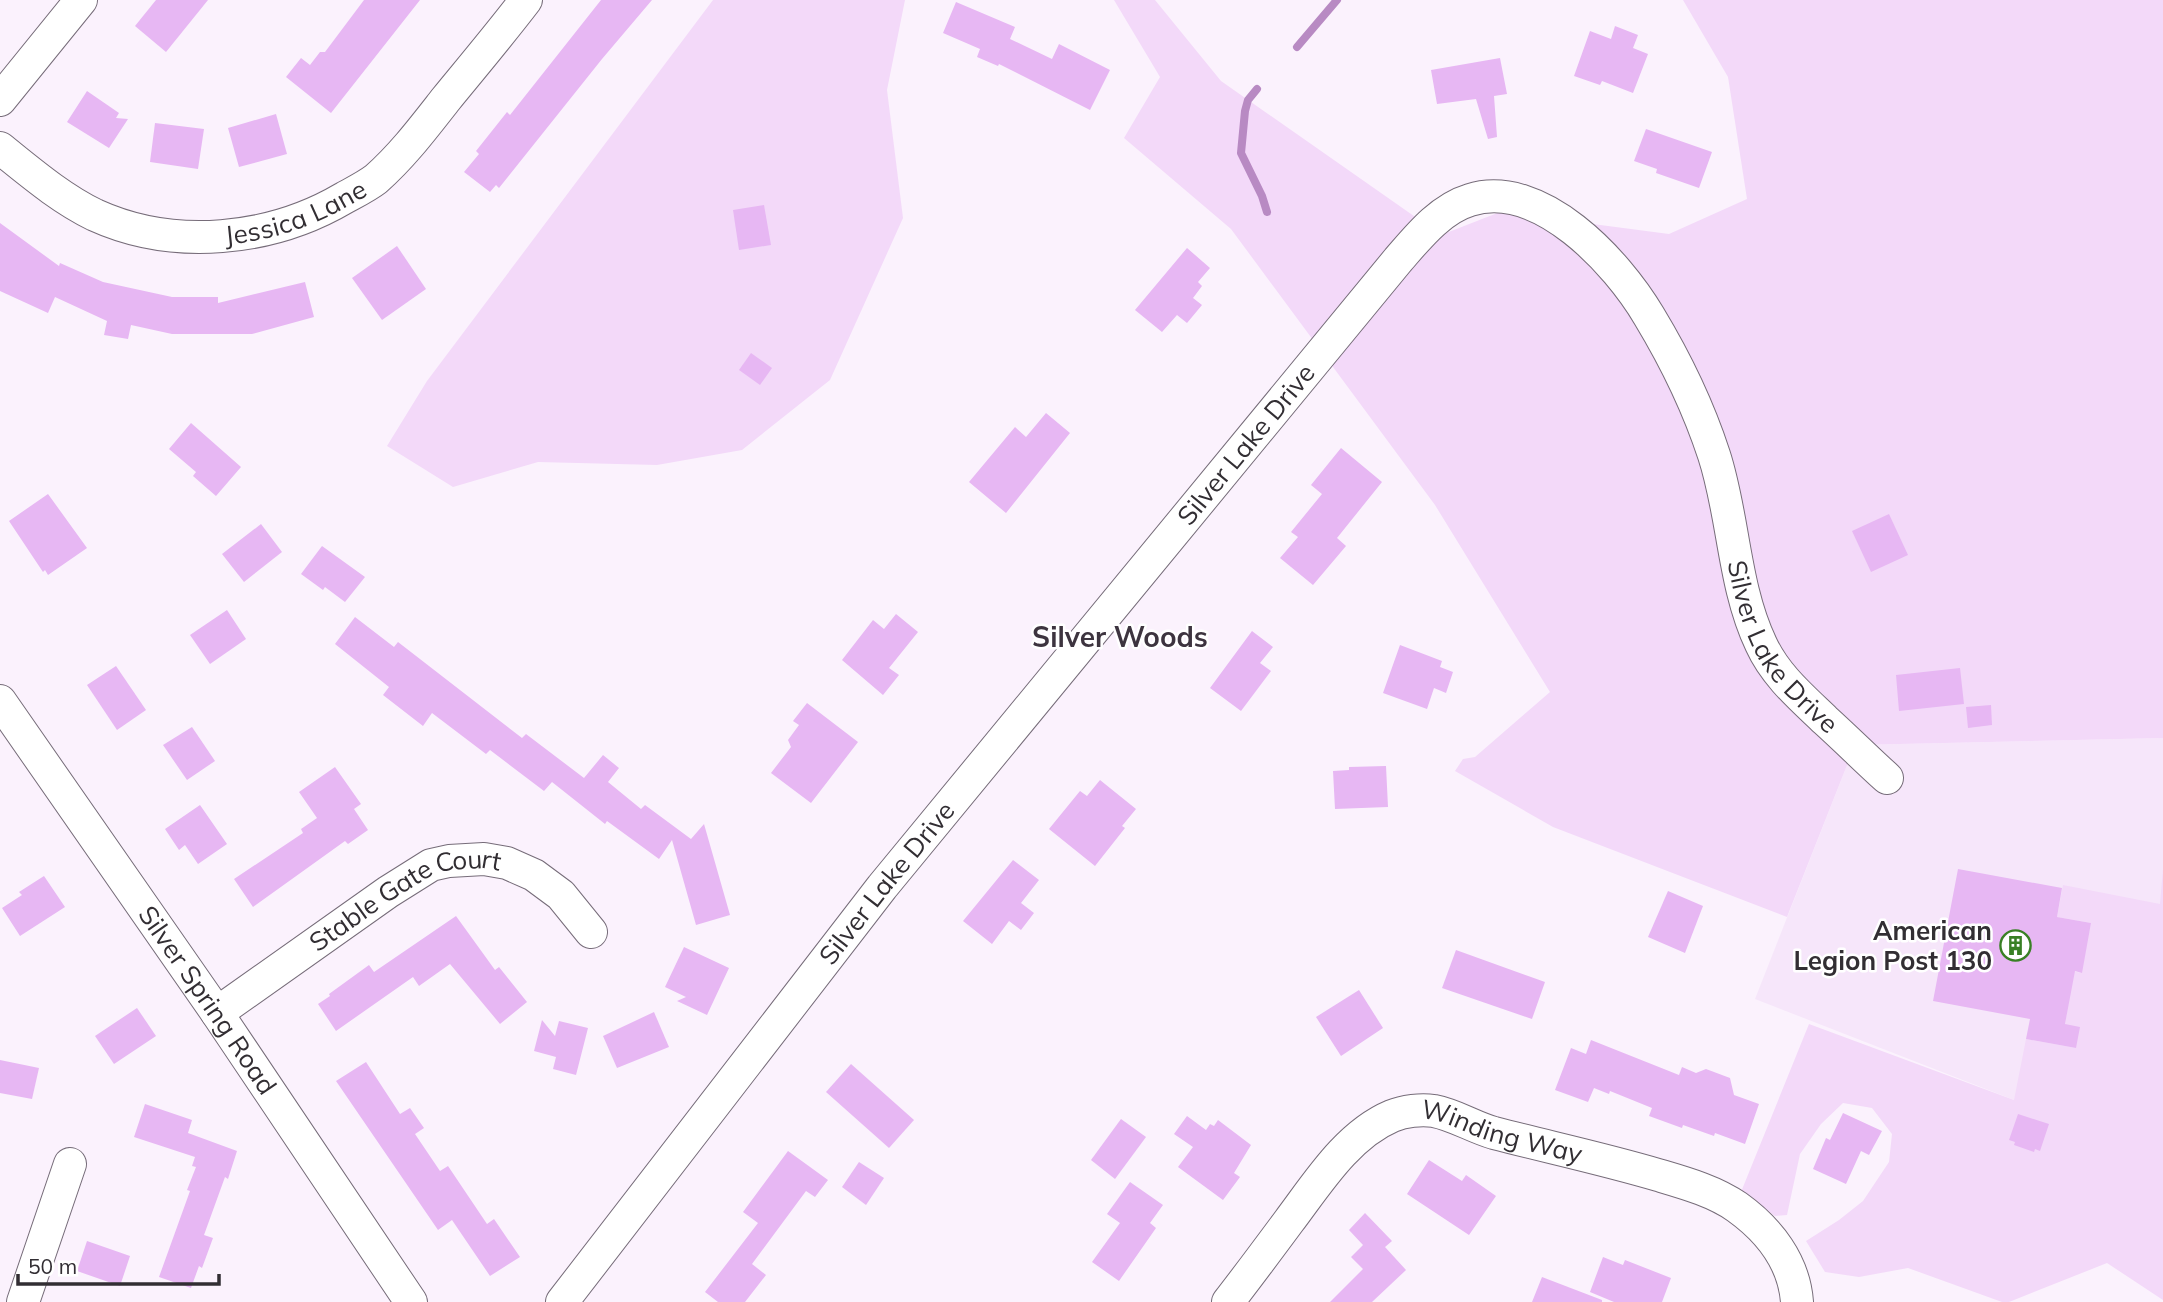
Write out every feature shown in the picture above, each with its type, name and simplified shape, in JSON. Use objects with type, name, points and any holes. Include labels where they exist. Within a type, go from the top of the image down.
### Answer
[{"type":"street","points":[[0,100],[82,0]]},
{"type":"street","name":"Jessica Lane","points":[[0,148],[67,199],[96,215],[139,231],[206,237],[273,229],[331,206],[374,180],[403,153],[526,0]]},
{"type":"street","name":"Silver Lake Drive","points":[[562,1302],[890,877],[1398,260],[1434,222],[1459,204],[1483,197],[1515,198],[1533,203],[1578,232],[1627,285],[1648,313],[1694,404],[1713,453],[1728,512],[1743,592],[1762,647],[1787,684],[1887,778]]},
{"type":"street","name":"Silver Spring Road","points":[[0,701],[217,1013],[411,1302]]},
{"type":"street","name":"Stable Gate Court","points":[[217,1013],[388,892],[431,865],[449,861],[484,859],[507,863],[534,875],[561,895],[591,932]]},
{"type":"street","name":"Winding Way","points":[[1228,1302],[1310,1194],[1355,1141],[1376,1124],[1394,1115],[1413,1111],[1432,1111],[1452,1116],[1490,1132],[1615,1162],[1714,1195],[1755,1221],[1780,1250],[1796,1283],[1797,1302]]},
{"type":"street","points":[[23,1302],[70,1164]]},
{"type":"shaded area","points":[[713,0],[905,0],[887,90],[903,218],[830,380],[742,450],[657,465],[538,462],[453,487],[387,446],[427,381]]},
{"type":"shaded area","points":[[1114,0],[1155,0],[1221,81],[1441,235],[1500,212],[1669,234],[1747,199],[1728,77],[1683,0],[2163,0],[2163,738],[1855,745],[1787,917],[1553,827],[1455,771],[1463,759],[1475,757],[1550,692],[1435,505],[1231,229],[1124,138],[1160,77]]},
{"type":"shaded area","points":[[2163,738],[2163,868],[2155,1033],[2014,1100],[1755,999],[1855,745]]},
{"type":"shaded area","points":[[2163,868],[2163,1300],[2107,1263],[2009,1302],[2002,1302],[1908,1268],[1859,1277],[1825,1272],[1806,1241],[1863,1201],[1889,1162],[1892,1134],[1872,1108],[1843,1103],[1821,1124],[1800,1154],[1787,1215],[1775,1216],[1741,1192],[1809,1024],[2014,1100],[2026,1039],[2076,1048],[2065,1024],[2072,983],[2064,969],[2081,973],[2091,923],[2057,917],[2063,885],[2160,904]]},
{"type":"building","points":[[156,0],[208,0],[166,52],[135,26]]},
{"type":"building","points":[[364,0],[420,0],[331,113],[286,77],[301,58],[310,65],[320,52],[325,52]]},
{"type":"building","points":[[601,0],[652,0],[499,188],[496,185],[490,192],[464,172],[479,154],[476,151],[507,112],[510,115]]},
{"type":"building","points":[[956,2],[1015,27],[1010,39],[1052,59],[1059,44],[1110,70],[1090,110],[999,64],[998,66],[977,57],[980,49],[943,33]]},
{"type":"building","points":[[1615,26],[1638,35],[1633,48],[1648,54],[1633,93],[1602,81],[1600,85],[1574,76],[1590,31],[1611,39]]},
{"type":"building","points":[[1500,58],[1507,94],[1494,96],[1497,137],[1488,139],[1476,99],[1437,104],[1431,70]]},
{"type":"building","points":[[87,91],[119,113],[116,118],[128,119],[109,148],[67,122]]},
{"type":"building","points":[[276,114],[287,154],[239,167],[228,128]]},
{"type":"building","points":[[155,123],[204,129],[198,169],[150,162]]},
{"type":"building","points":[[1646,129],[1712,152],[1699,188],[1656,173],[1657,169],[1634,161]]},
{"type":"building","points":[[764,205],[771,245],[739,250],[733,210]]},
{"type":"building","points":[[0,223],[59,266],[60,263],[103,282],[172,297],[218,297],[218,303],[305,282],[314,317],[252,334],[172,334],[131,325],[128,339],[104,335],[107,321],[55,297],[48,313],[0,291]]},
{"type":"building","points":[[397,246],[426,289],[382,320],[352,278]]},
{"type":"building","points":[[1187,248],[1210,268],[1198,282],[1202,286],[1193,298],[1202,305],[1187,323],[1177,315],[1162,332],[1135,310]]},
{"type":"building","points":[[751,353],[772,368],[760,385],[739,370]]},
{"type":"building","points":[[1046,413],[1070,433],[1006,513],[969,482],[1015,427],[1026,437]]},
{"type":"building","points":[[191,423],[241,467],[216,496],[193,476],[196,472],[169,449]]},
{"type":"building","points":[[1341,448],[1382,482],[1337,538],[1346,546],[1313,585],[1280,558],[1298,537],[1291,532],[1322,494],[1311,485]]},
{"type":"building","points":[[48,494],[87,548],[48,575],[45,570],[43,572],[9,521]]},
{"type":"building","points":[[1889,514],[1908,555],[1871,572],[1852,531]]},
{"type":"building","points":[[261,524],[282,552],[244,582],[222,554]]},
{"type":"building","points":[[322,546],[365,577],[345,602],[301,574]]},
{"type":"building","points":[[227,610],[246,639],[210,664],[190,635]]},
{"type":"building","points":[[896,614],[918,632],[889,668],[899,675],[883,695],[842,660],[873,620],[884,629]]},
{"type":"building","points":[[355,617],[394,647],[398,642],[522,738],[526,734],[584,778],[603,755],[619,768],[608,782],[641,809],[645,805],[691,839],[704,824],[730,915],[696,925],[672,840],[659,859],[607,821],[605,824],[552,782],[544,791],[490,750],[486,754],[432,713],[423,726],[383,695],[389,687],[335,644]]},
{"type":"building","points":[[1252,631],[1273,647],[1260,663],[1271,671],[1241,711],[1210,688]]},
{"type":"building","points":[[1400,645],[1442,661],[1440,667],[1453,672],[1446,693],[1434,688],[1427,709],[1383,693]]},
{"type":"building","points":[[116,666],[146,710],[117,730],[87,685]]},
{"type":"building","points":[[1960,668],[1964,704],[1899,711],[1896,675]]},
{"type":"building","points":[[807,703],[858,742],[811,803],[771,773],[791,747],[788,740],[799,725],[793,721]]},
{"type":"building","points":[[1991,705],[1992,725],[1968,728],[1966,707]]},
{"type":"building","points":[[192,727],[215,761],[187,780],[163,745]]},
{"type":"building","points":[[1386,766],[1388,807],[1335,809],[1333,771],[1349,770],[1349,767]]},
{"type":"building","points":[[335,767],[361,804],[354,809],[368,830],[348,844],[345,841],[253,907],[234,879],[303,833],[301,829],[317,818],[299,792]]},
{"type":"building","points":[[1100,780],[1136,809],[1122,826],[1125,828],[1095,866],[1049,829],[1080,791],[1087,796]]},
{"type":"building","points":[[200,805],[227,844],[198,864],[185,845],[179,850],[165,829]]},
{"type":"building","points":[[1013,860],[1039,880],[1021,903],[1034,913],[1021,930],[1009,921],[992,944],[963,921]]},
{"type":"building","name":"American Legion Post 130","points":[[1958,869],[2062,888],[2057,917],[2091,923],[2082,973],[2075,971],[2065,1024],[2080,1027],[2076,1048],[2026,1039],[2030,1019],[1933,1001]]},
{"type":"building","points":[[44,876],[65,907],[20,936],[2,908],[22,895],[19,892]]},
{"type":"building","points":[[1668,891],[1703,906],[1685,953],[1648,937]]},
{"type":"building","points":[[456,916],[495,970],[499,967],[527,1002],[500,1024],[450,964],[419,986],[413,977],[336,1031],[318,1004],[369,965],[374,972]]},
{"type":"building","points":[[684,947],[729,968],[707,1015],[677,1001],[686,997],[665,987]]},
{"type":"building","points":[[1456,950],[1545,982],[1532,1019],[1442,988]]},
{"type":"building","points":[[1359,990],[1383,1028],[1341,1056],[1316,1017]]},
{"type":"building","points":[[137,1008],[156,1036],[114,1064],[95,1036]]},
{"type":"building","points":[[654,1012],[669,1047],[617,1068],[603,1036]]},
{"type":"building","points":[[542,1020],[555,1036],[559,1021],[588,1028],[576,1075],[553,1069],[556,1057],[534,1051]]},
{"type":"building","points":[[1591,1040],[1679,1075],[1682,1067],[1696,1073],[1706,1069],[1730,1078],[1734,1095],[1759,1104],[1745,1144],[1715,1133],[1714,1136],[1683,1125],[1682,1128],[1649,1116],[1652,1108],[1610,1091],[1609,1094],[1594,1088],[1588,1102],[1555,1090],[1571,1048],[1586,1054]]},
{"type":"building","points":[[0,1060],[39,1068],[32,1099],[0,1093]]},
{"type":"building","points":[[366,1062],[400,1114],[410,1108],[424,1128],[415,1134],[440,1171],[448,1166],[487,1224],[494,1219],[520,1257],[490,1276],[452,1220],[438,1230],[336,1081]]},
{"type":"building","points":[[851,1064],[914,1120],[889,1148],[826,1092]]},
{"type":"building","points":[[145,1104],[192,1120],[188,1133],[237,1151],[204,1235],[213,1238],[191,1288],[159,1277],[190,1191],[187,1190],[196,1167],[192,1166],[195,1157],[134,1137]]},
{"type":"building","points":[[1843,1113],[1882,1131],[1869,1155],[1861,1151],[1846,1184],[1813,1169],[1826,1138],[1830,1140]]},
{"type":"building","points":[[2018,1114],[2049,1124],[2040,1151],[2035,1149],[2034,1152],[2014,1145],[2015,1142],[2009,1140]]},
{"type":"building","points":[[1187,1116],[1206,1130],[1218,1120],[1251,1145],[1234,1173],[1240,1177],[1223,1200],[1178,1167],[1193,1147],[1174,1134]]},
{"type":"building","points":[[1121,1119],[1146,1137],[1115,1179],[1091,1160]]},
{"type":"building","points":[[788,1151],[828,1180],[815,1197],[806,1191],[752,1264],[766,1275],[745,1302],[718,1302],[705,1292],[758,1223],[743,1212]]},
{"type":"building","points":[[1429,1160],[1462,1181],[1466,1175],[1496,1196],[1469,1235],[1407,1194]]},
{"type":"building","points":[[859,1162],[884,1178],[866,1205],[842,1187]]},
{"type":"building","points":[[1130,1182],[1163,1205],[1150,1223],[1156,1228],[1119,1281],[1092,1262],[1120,1223],[1107,1214]]},
{"type":"building","points":[[1365,1213],[1392,1241],[1385,1247],[1406,1270],[1372,1302],[1330,1302],[1363,1269],[1351,1257],[1363,1245],[1349,1230]]},
{"type":"building","points":[[87,1241],[130,1256],[120,1286],[77,1271]]},
{"type":"building","points":[[1603,1257],[1623,1265],[1625,1260],[1671,1278],[1662,1302],[1614,1302],[1590,1292]]},
{"type":"building","points":[[1542,1277],[1602,1300],[1602,1302],[1532,1302]]},
{"type":"waterway","points":[[1297,47],[1337,0]]},
{"type":"waterway","points":[[1257,89],[1248,100],[1245,111],[1241,153],[1267,212]]},
{"type":"place","name":"American Legion Post 130","points":[[2015,946]]},
{"type":"district","name":"Silver Woods","points":[[1120,637]]}]
